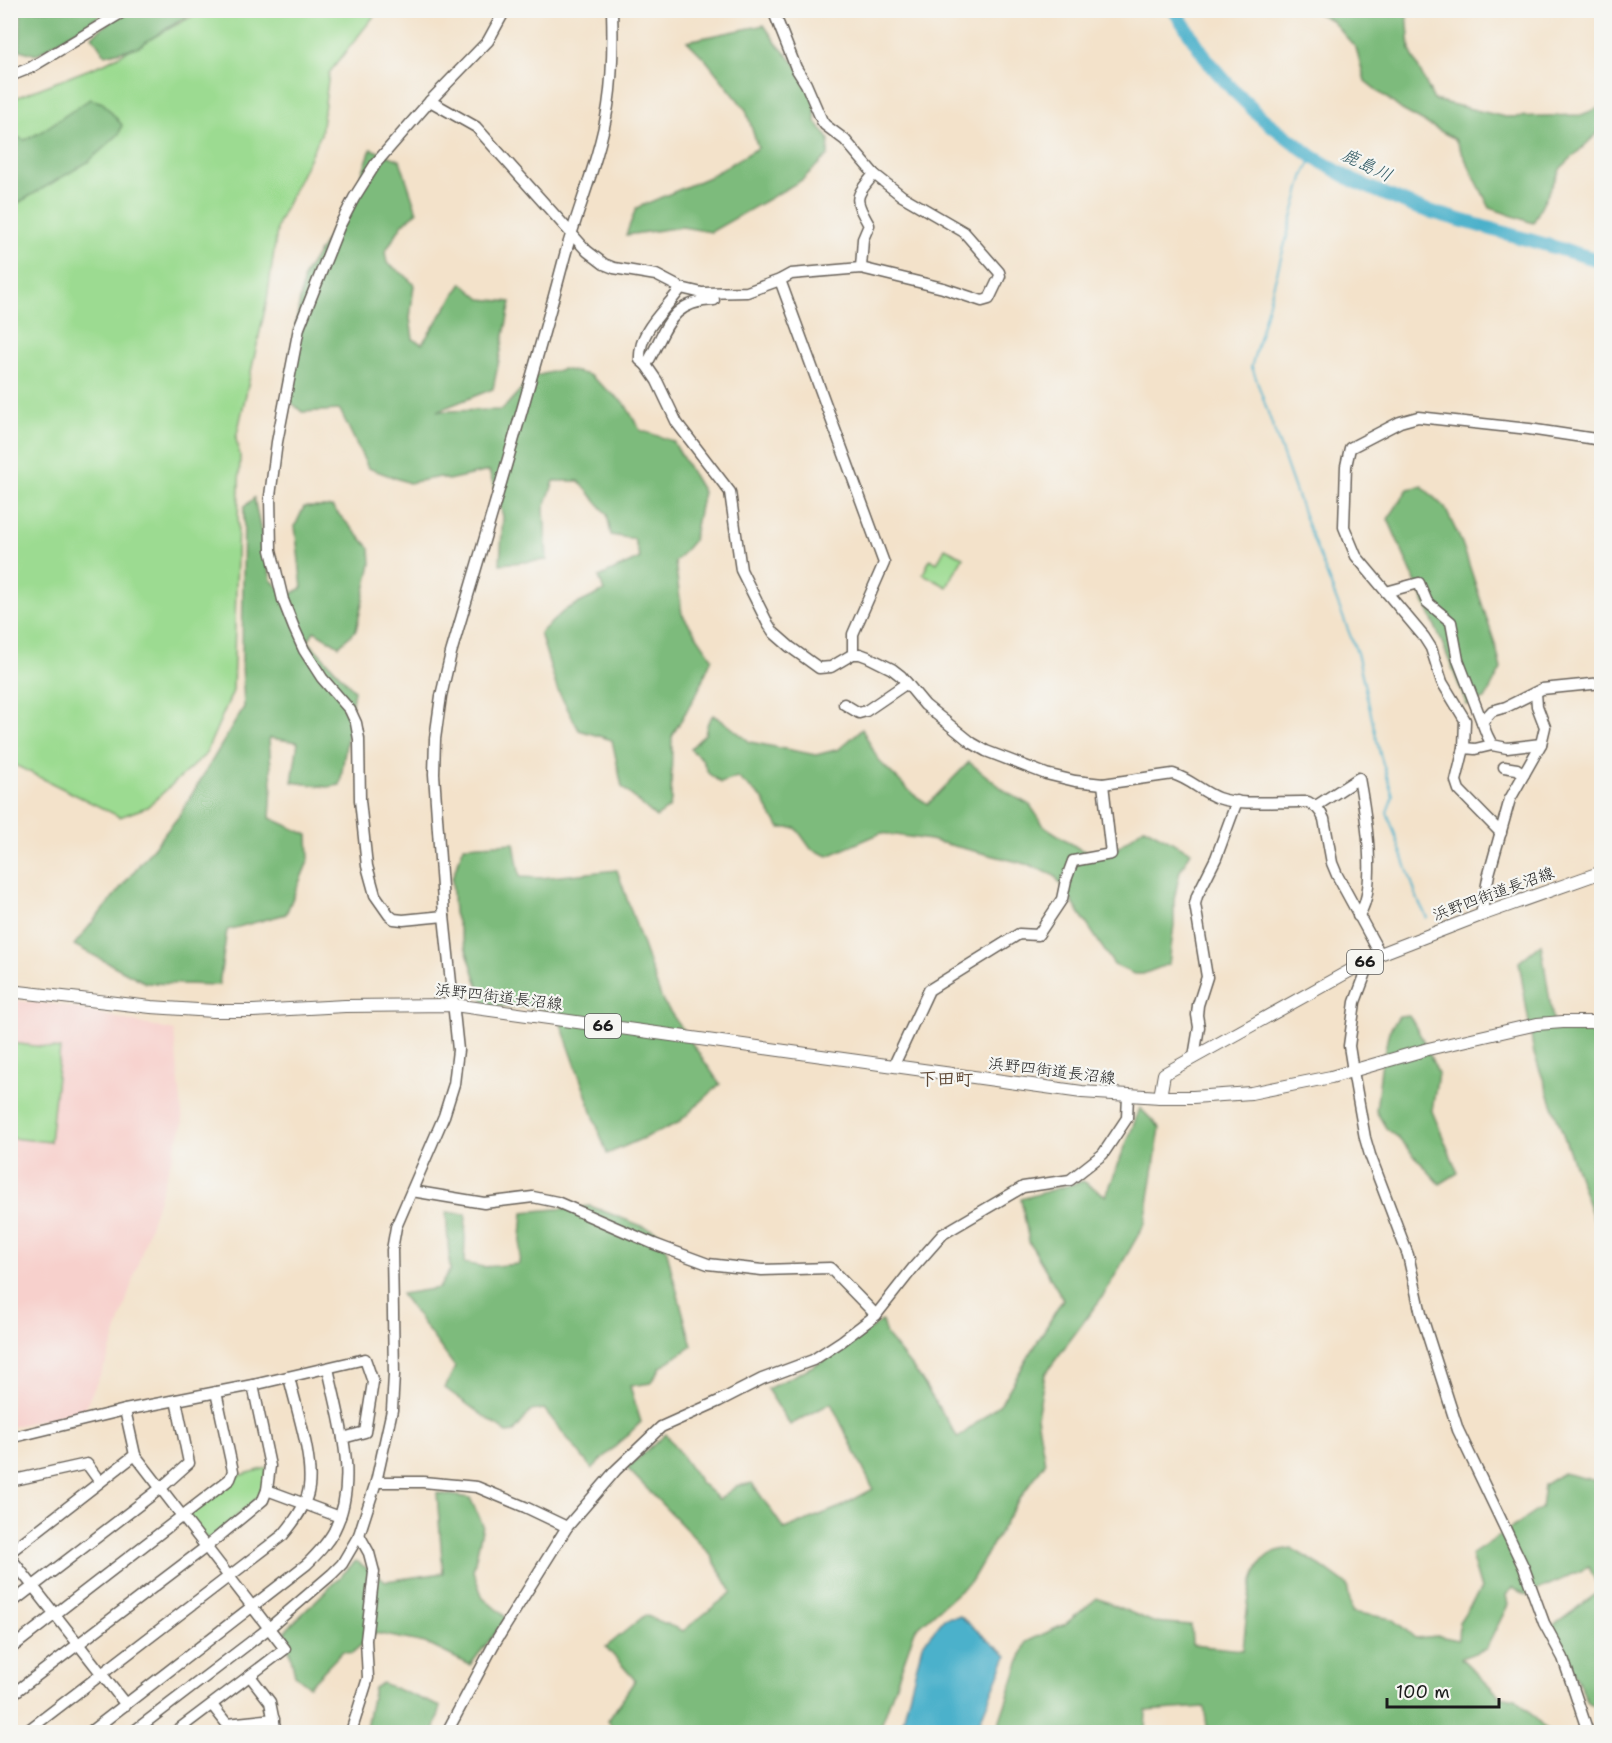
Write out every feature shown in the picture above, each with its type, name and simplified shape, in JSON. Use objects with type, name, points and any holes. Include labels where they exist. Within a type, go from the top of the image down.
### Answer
[{"type":"main road","name":"浜野四街道長沼線","points":[[1160,1097],[1164,1074],[1366,961],[1601,869]]},
{"type":"main road","name":"浜野四街道長沼線","points":[[10,991],[151,1007],[213,1011],[454,1005],[1082,1092],[1160,1097],[1251,1093],[1331,1077],[1428,1049],[1537,1024],[1602,1022]]},
{"type":"street","points":[[10,76],[30,68],[126,10]]},
{"type":"street","points":[[444,916],[394,919],[375,895],[367,866],[360,800],[359,739],[356,723],[350,710],[322,678],[304,650],[283,600],[272,550],[270,496],[277,442],[299,328],[339,227],[376,162],[430,101],[488,41],[505,10]]},
{"type":"street","points":[[140,1730],[269,1628],[332,1574],[342,1563],[359,1535],[376,1482],[392,1410],[394,1374],[392,1250],[396,1227],[444,1116],[454,1084],[458,1050],[444,916],[434,774],[435,739],[441,696],[451,653],[535,368],[571,234],[599,147],[608,106],[614,52],[612,10]]},
{"type":"street","points":[[430,101],[476,127],[571,234],[587,251],[604,264],[621,270],[657,276],[681,288],[702,293],[747,292],[791,274],[861,268],[932,285],[982,301],[989,299],[1000,276],[999,272],[964,232],[902,196],[874,174],[845,140],[822,121],[806,84],[796,68],[773,10]]},
{"type":"street","points":[[861,268],[864,239],[869,225],[857,199],[874,174]]},
{"type":"street","points":[[780,280],[884,563],[853,634],[853,654]]},
{"type":"street","points":[[646,364],[671,318],[679,310],[698,301],[749,298],[755,296],[764,286]]},
{"type":"street","points":[[681,288],[648,329],[639,350],[640,360],[646,364],[661,388],[678,423],[730,492],[741,570],[774,633],[819,668],[831,667],[853,654],[860,654],[892,669],[940,719],[972,743],[986,751],[1046,774],[1075,781],[1103,784],[1173,774],[1219,798],[1237,801],[1308,802],[1316,806],[1324,819],[1332,863],[1337,875],[1380,954]]},
{"type":"street","points":[[1501,833],[1459,790],[1456,781],[1464,748],[1465,720],[1442,682],[1431,648],[1356,556],[1344,527],[1346,466],[1350,448],[1400,422],[1418,417],[1529,429],[1602,440]]},
{"type":"street","points":[[1386,592],[1419,583],[1427,602],[1451,622],[1458,660],[1492,745]]},
{"type":"street","points":[[844,704],[859,713],[866,711],[907,683]]},
{"type":"street","points":[[1482,722],[1492,711],[1506,707],[1542,689],[1602,683]]},
{"type":"street","points":[[1481,915],[1489,874],[1510,799],[1541,744],[1545,727],[1537,706],[1536,693]]},
{"type":"street","points":[[1464,748],[1475,749],[1492,745],[1507,748],[1541,744]]},
{"type":"street","points":[[1504,767],[1517,769],[1524,774]]},
{"type":"street","points":[[1316,806],[1359,778],[1364,806],[1368,861],[1366,900],[1358,916]]},
{"type":"street","points":[[894,1065],[929,990],[1019,934],[1038,935],[1062,899],[1073,861],[1111,854],[1103,784]]},
{"type":"street","points":[[1194,1057],[1199,1027],[1198,1005],[1207,977],[1195,904],[1216,858],[1237,801]]},
{"type":"street","points":[[1366,961],[1367,970],[1355,1002],[1349,1046],[1370,1155],[1408,1255],[1421,1314],[1458,1430],[1524,1568],[1544,1623],[1563,1658],[1588,1732]]},
{"type":"street","points":[[447,1732],[494,1644],[567,1527],[616,1470],[661,1427],[762,1379],[813,1360],[876,1315],[913,1268],[944,1234],[1023,1187],[1070,1180],[1103,1154],[1127,1118],[1128,1096]]},
{"type":"street","points":[[412,1191],[484,1203],[533,1197],[557,1202],[654,1244],[708,1264],[762,1270],[830,1268],[876,1315]]},
{"type":"street","points":[[10,1438],[125,1410],[253,1385],[365,1359],[373,1382],[365,1432],[343,1438]]},
{"type":"street","points":[[90,1732],[307,1564],[321,1550],[333,1532],[340,1517],[347,1488],[347,1462],[328,1368]]},
{"type":"street","points":[[26,1732],[230,1577],[282,1535],[293,1522],[309,1488],[310,1464],[289,1377]]},
{"type":"street","points":[[10,1696],[263,1500],[267,1490],[270,1466],[253,1385]]},
{"type":"street","points":[[10,1649],[233,1475],[216,1392]]},
{"type":"street","points":[[10,1604],[161,1488],[189,1462],[176,1400]]},
{"type":"street","points":[[125,1410],[135,1455],[285,1649],[180,1731]]},
{"type":"street","points":[[10,1552],[135,1455]]},
{"type":"street","points":[[10,1481],[87,1464],[100,1482]]},
{"type":"street","points":[[376,1482],[423,1482],[477,1487],[567,1527]]},
{"type":"street","points":[[267,1490],[340,1517]]},
{"type":"street","points":[[351,1732],[368,1678],[366,1640],[374,1572],[369,1553],[359,1535]]},
{"type":"street","points":[[10,1557],[126,1705]]},
{"type":"street","points":[[250,1676],[270,1702],[276,1732]]},
{"type":"street","points":[[212,1705],[227,1724],[274,1719]]},
{"type":"shaded area","points":[[10,1000],[61,1005],[174,1031],[183,1123],[108,1358],[84,1410],[11,1427]]},
{"type":"green space","points":[[21,10],[108,11],[36,55],[20,50]]},
{"type":"green space","points":[[124,11],[195,11],[138,47],[105,55],[92,36]]},
{"type":"green space","points":[[202,11],[378,11],[329,73],[321,134],[278,223],[267,300],[236,439],[240,455],[233,691],[205,755],[147,807],[120,817],[11,763],[10,100],[105,63]]},
{"type":"green space","points":[[1312,11],[1407,11],[1410,50],[1434,100],[1505,117],[1581,115],[1601,107],[1601,130],[1561,168],[1533,223],[1490,208],[1455,139],[1402,110],[1365,81],[1356,48],[1331,20]]},
{"type":"green space","points":[[764,25],[777,44],[812,82],[816,122],[829,139],[828,155],[802,180],[711,232],[682,227],[626,235],[636,208],[709,177],[758,148],[746,110],[705,59],[687,41]]},
{"type":"green space","points":[[90,99],[103,103],[122,125],[119,134],[88,162],[18,203],[11,204],[11,135],[25,140]]},
{"type":"green space","points":[[371,149],[400,160],[417,212],[402,225],[385,252],[387,263],[406,276],[414,285],[410,318],[413,339],[422,344],[462,283],[481,299],[511,302],[493,389],[437,411],[502,410],[532,377],[563,369],[589,375],[625,404],[640,430],[673,441],[703,492],[693,541],[675,562],[682,614],[712,658],[698,691],[672,736],[671,801],[669,808],[656,817],[622,787],[612,740],[579,730],[557,689],[540,633],[565,610],[604,591],[599,577],[640,558],[634,539],[611,535],[607,514],[579,481],[554,481],[544,509],[547,560],[500,564],[503,516],[489,471],[448,480],[440,477],[409,483],[368,468],[340,410],[302,412],[284,396],[304,275],[354,196]]},
{"type":"green space","points":[[1422,486],[1445,508],[1462,543],[1501,669],[1485,699],[1467,705],[1388,519],[1408,489]]},
{"type":"green space","points":[[254,498],[271,580],[288,596],[302,588],[295,526],[304,507],[332,507],[370,548],[371,564],[356,630],[339,646],[314,631],[308,641],[354,690],[340,785],[327,787],[292,782],[298,742],[269,738],[272,786],[270,818],[308,835],[309,859],[286,914],[227,930],[219,985],[146,983],[74,945],[179,816],[244,707],[242,662],[244,507]]},
{"type":"green space","points":[[945,548],[963,557],[947,587],[923,574],[930,559],[937,563]]},
{"type":"green space","points":[[713,715],[750,742],[816,755],[839,749],[862,729],[879,761],[914,795],[928,804],[969,762],[1008,793],[1030,805],[1044,826],[1081,850],[1110,854],[1144,827],[1191,852],[1180,871],[1174,900],[1174,925],[1169,964],[1143,974],[1134,974],[1114,965],[1055,876],[1030,865],[930,840],[881,833],[828,856],[811,849],[796,828],[780,828],[763,799],[737,777],[721,783],[708,773],[702,759],[690,749],[705,734],[708,722]]},
{"type":"green space","points":[[514,843],[520,877],[541,878],[617,870],[662,1000],[720,1084],[678,1123],[607,1154],[557,1013],[535,1007],[485,1006],[454,913],[452,878],[464,846]]},
{"type":"green space","points":[[1541,944],[1554,1026],[1601,1029],[1601,1239],[1534,1054],[1519,962]]},
{"type":"green space","points":[[1409,1015],[1438,1073],[1432,1111],[1458,1173],[1440,1184],[1386,1128],[1376,1111],[1381,1068],[1389,1031],[1399,1016]]},
{"type":"green space","points":[[11,1043],[60,1049],[50,1142],[11,1138]]},
{"type":"green space","points":[[1140,1108],[1160,1128],[1145,1223],[1105,1293],[1045,1374],[1037,1417],[1045,1463],[1016,1504],[972,1580],[915,1630],[879,1732],[616,1732],[608,1721],[635,1680],[606,1647],[645,1615],[683,1631],[732,1592],[710,1554],[627,1468],[666,1434],[701,1483],[719,1499],[737,1486],[752,1483],[784,1529],[838,1508],[873,1489],[831,1403],[790,1425],[767,1389],[825,1360],[882,1321],[886,1335],[919,1376],[958,1438],[1001,1403],[1063,1299],[1029,1242],[1021,1199],[1083,1181],[1106,1196]]},
{"type":"green space","points":[[590,1206],[663,1234],[692,1346],[661,1367],[651,1383],[630,1386],[641,1422],[592,1469],[544,1409],[531,1411],[514,1432],[507,1433],[445,1388],[455,1367],[401,1294],[439,1288],[450,1270],[446,1212],[466,1214],[464,1263],[483,1267],[519,1264],[523,1212]]},
{"type":"green space","points":[[267,1468],[264,1492],[210,1539],[206,1538],[189,1517],[190,1513],[237,1476]]},
{"type":"green space","points":[[1563,1473],[1601,1482],[1601,1711],[1588,1703],[1553,1626],[1600,1591],[1589,1567],[1527,1595],[1512,1588],[1506,1595],[1508,1605],[1486,1649],[1461,1658],[1500,1696],[1516,1699],[1549,1732],[1208,1732],[1204,1707],[1146,1711],[1145,1732],[996,1732],[1026,1642],[1065,1624],[1097,1598],[1153,1622],[1191,1625],[1192,1645],[1243,1650],[1248,1601],[1254,1576],[1265,1558],[1284,1549],[1291,1548],[1347,1585],[1352,1612],[1393,1619],[1415,1638],[1439,1636],[1458,1640],[1459,1622],[1481,1589],[1471,1555],[1541,1508],[1544,1485]]},
{"type":"green space","points":[[437,1493],[470,1498],[483,1525],[473,1571],[483,1598],[507,1618],[470,1665],[425,1643],[375,1633],[352,1653],[343,1651],[309,1686],[295,1675],[285,1631],[356,1561],[386,1581],[443,1573]]},
{"type":"green space","points":[[382,1683],[441,1707],[434,1732],[365,1732],[374,1688]]},
{"type":"water","points":[[960,1616],[1007,1656],[976,1732],[900,1732],[922,1645],[944,1618]]},
{"type":"waterway","name":"鹿島川","points":[[1174,10],[1210,64],[1234,91],[1263,119],[1313,157],[1354,181],[1415,207],[1602,261]]},
{"type":"waterway","points":[[1313,157],[1304,174],[1251,368],[1357,653],[1380,754],[1393,796],[1387,812],[1418,900],[1427,918]]},
{"type":"district","name":"下田町","points":[[946,1079]]}]
